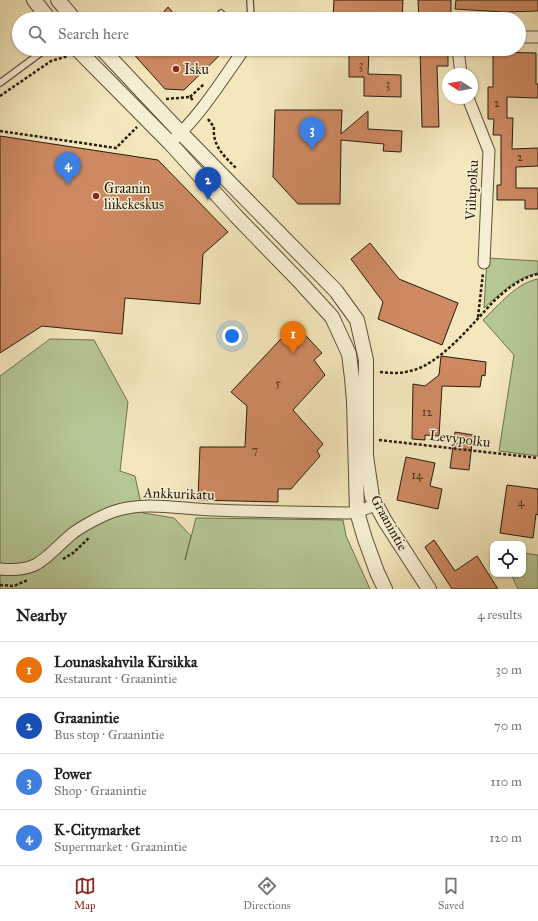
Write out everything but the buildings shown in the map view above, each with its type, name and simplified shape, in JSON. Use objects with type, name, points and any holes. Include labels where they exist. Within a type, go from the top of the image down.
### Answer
[{"type":"street","points":[[34,0],[44,12]]},
{"type":"street","points":[[58,0],[68,12]]},
{"type":"street","points":[[526,37],[538,38]]},
{"type":"street","name":"Graanintie","points":[[76,56],[170,143],[236,216],[302,283],[332,317],[349,354],[354,401],[357,512],[372,559],[385,589]]},
{"type":"street","name":"Graanintie","points":[[109,56],[336,291],[357,320],[366,360],[366,456],[372,497],[375,505],[430,589]]},
{"type":"street","points":[[170,143],[182,133],[202,111],[239,56]]},
{"type":"street","points":[[459,56],[460,68]]},
{"type":"street","name":"Viilupolku","points":[[470,104],[489,151],[484,263]]},
{"type":"street","name":"Ankkurikatu","points":[[0,569],[30,568],[43,562],[73,533],[115,511],[140,507],[179,507],[211,510],[357,512],[375,505]]},
{"type":"lane","points":[[250,0],[251,12]]},
{"type":"lane","points":[[0,83],[37,56]]},
{"type":"path","points":[[0,96],[50,62],[63,56]]},
{"type":"path","points":[[164,101],[166,99],[190,97],[193,101]]},
{"type":"path","points":[[0,131],[116,148],[139,126],[132,121]]},
{"type":"path","points":[[478,318],[484,263]]},
{"type":"path","points":[[380,372],[396,374],[412,371],[428,364],[445,352],[505,291],[518,282],[538,274]]},
{"type":"path","name":"Levypolku","points":[[379,446],[379,440],[538,458]]},
{"type":"path","points":[[60,561],[73,553],[89,538]]},
{"type":"path","points":[[0,586],[14,586],[30,580]]},
{"type":"green space","points":[[487,258],[538,261],[538,273],[515,282],[484,308]]},
{"type":"green space","points":[[538,279],[538,456],[499,451],[514,355],[483,320],[515,290],[530,281]]},
{"type":"green space","points":[[50,339],[94,340],[128,402],[120,471],[135,476],[143,513],[174,518],[191,536],[185,560],[196,518],[343,520],[346,536],[370,589],[0,589],[0,376]]},
{"type":"green space","points":[[526,553],[538,555],[538,589],[518,589],[512,577],[526,577]]},
{"type":"place","name":"Isku","points":[[176,69]]},
{"type":"place","name":"Power","points":[[312,150]]},
{"type":"place","name":"K-Citymarket","points":[[68,185]]},
{"type":"place","name":"Graanin liikekeskus","points":[[96,196]]},
{"type":"place","name":"Graanintie","points":[[208,200]]},
{"type":"place","name":"Lounaskahvila Kirsikka","points":[[293,354]]}]
